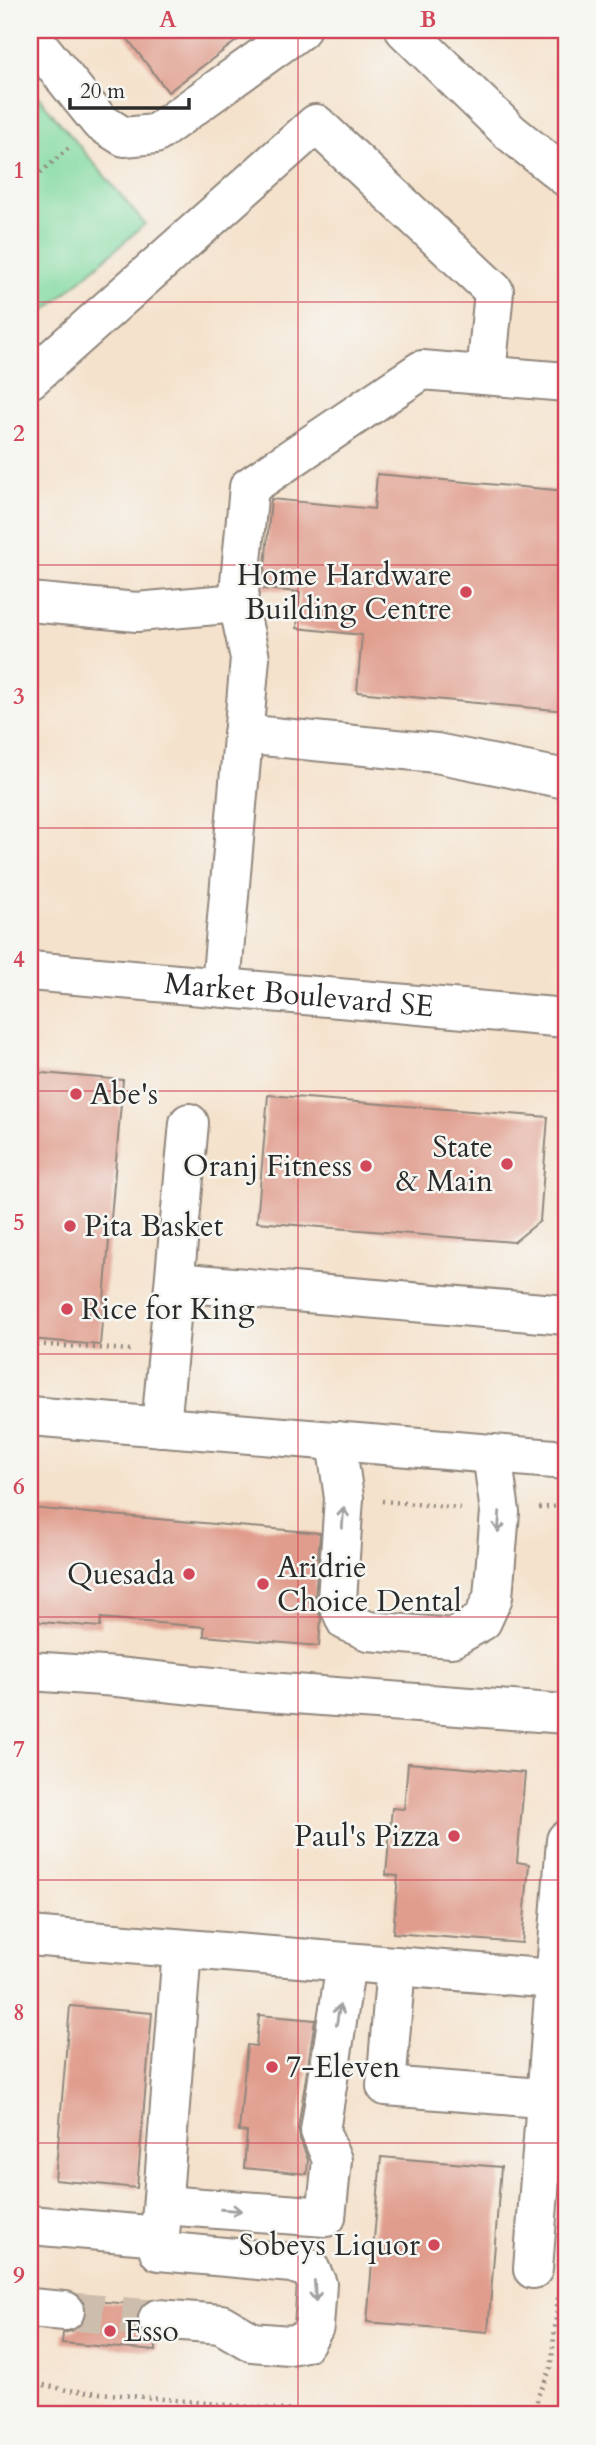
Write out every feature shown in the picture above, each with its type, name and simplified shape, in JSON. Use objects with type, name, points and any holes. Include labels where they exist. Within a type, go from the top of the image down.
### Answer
[{"type":"street","points":[[30,35],[100,122],[124,137],[155,134],[300,30]]},
{"type":"street","points":[[405,30],[510,132],[566,177]]},
{"type":"street","points":[[30,379],[316,124],[495,290],[486,375]]},
{"type":"street","points":[[221,986],[250,658],[238,603],[250,488],[422,370],[566,382]]},
{"type":"street","points":[[30,602],[137,612],[238,603]]},
{"type":"street","points":[[243,734],[436,753],[566,779]]},
{"type":"street","name":"Market Boulevard SE","points":[[30,971],[566,1018]]},
{"type":"street","points":[[161,1427],[189,1124]]},
{"type":"street","points":[[174,1282],[566,1315]]},
{"type":"street","points":[[30,1416],[566,1460]]},
{"type":"street","points":[[335,1441],[344,1498],[337,1600],[346,1621],[368,1631],[452,1638],[482,1621],[493,1597],[500,1512],[492,1454]]},
{"type":"street","points":[[30,1671],[566,1714]]},
{"type":"street","points":[[546,2277],[566,1840]]},
{"type":"street","points":[[30,1937],[561,1980]]},
{"type":"street","points":[[158,2319],[221,2325],[252,2342],[289,2345],[305,2342],[314,2327],[317,2284],[310,2269],[292,2263],[159,2251],[183,1949]]},
{"type":"street","points":[[30,2225],[161,2224],[326,2217],[332,2160],[320,2131],[346,1963]]},
{"type":"street","points":[[396,1966],[386,2086],[556,2099]]},
{"type":"path","points":[[30,182],[100,122]]},
{"type":"path","points":[[30,1344],[142,1351]]},
{"type":"path","points":[[344,1498],[500,1512],[566,1505]]},
{"type":"path","points":[[534,2415],[538,2396],[551,2368],[546,2277]]},
{"type":"path","points":[[30,2382],[67,2390],[338,2415]]},
{"type":"green space","points":[[30,87],[145,224],[30,324]]},
{"type":"building","points":[[121,30],[251,30],[168,92]]},
{"type":"building","name":"Home Hardware Building Centre","points":[[377,474],[566,491],[566,711],[357,692],[362,635],[297,628],[300,592],[263,589],[271,499],[374,509]]},
{"type":"building","points":[[30,1072],[123,1080],[100,1345],[30,1339]]},
{"type":"building","name":"Oranj Fitness","points":[[268,1095],[548,1117],[540,1221],[514,1242],[257,1222]]},
{"type":"building","points":[[30,1508],[320,1533],[315,1599],[321,1619],[319,1646],[204,1636],[204,1627],[101,1618],[100,1627],[30,1621]]},
{"type":"building","name":"Paul's Pizza","points":[[408,1763],[525,1773],[517,1862],[529,1864],[522,1943],[393,1933],[398,1876],[386,1875],[392,1808],[404,1809]]},
{"type":"building","points":[[70,2006],[152,2013],[137,2188],[55,2180]]},
{"type":"building","points":[[259,2015],[315,2020],[298,2128],[308,2160],[307,2174],[244,2168],[247,2132],[239,2131],[247,2045],[256,2046]]},
{"type":"building","name":"Sobeys Liquor","points":[[381,2157],[501,2167],[488,2332],[367,2322]]},
{"type":"building","name":"Esso","points":[[84,2300],[142,2305],[136,2317],[138,2328],[145,2337],[156,2341],[156,2351],[62,2343],[63,2333],[75,2330],[83,2323],[87,2312]]},
{"type":"tunnel","points":[[65,2311],[158,2319]]},
{"type":"place","name":"Home Hardware Building Centre","points":[[466,592]]},
{"type":"place","name":"Abe's","points":[[76,1094]]},
{"type":"place","name":"State & Main","points":[[507,1164]]},
{"type":"place","name":"Oranj Fitness","points":[[366,1166]]},
{"type":"place","name":"Pita Basket","points":[[70,1226]]},
{"type":"place","name":"Rice for King","points":[[67,1309]]},
{"type":"place","name":"Quesada","points":[[189,1574]]},
{"type":"place","name":"Aridrie Choice Dental","points":[[263,1584]]},
{"type":"place","name":"Paul's Pizza","points":[[454,1836]]},
{"type":"place","name":"7-Eleven","points":[[272,2067]]},
{"type":"place","name":"Sobeys Liquor","points":[[434,2245]]},
{"type":"place","name":"Esso","points":[[110,2331]]}]
